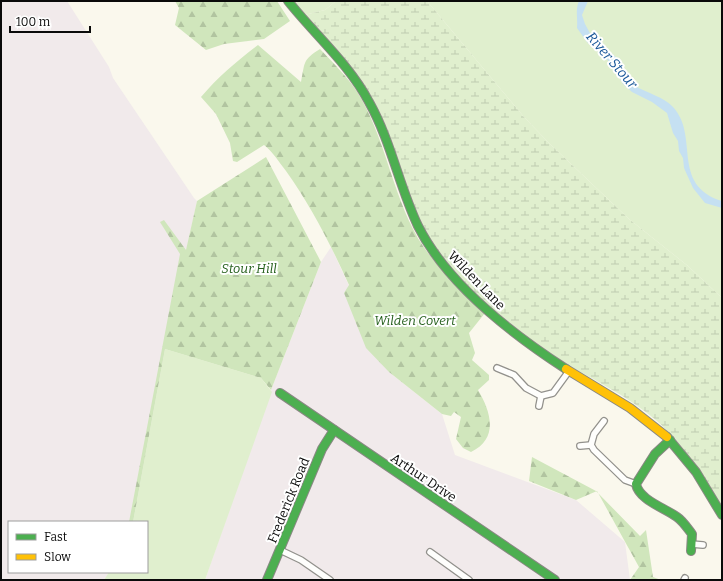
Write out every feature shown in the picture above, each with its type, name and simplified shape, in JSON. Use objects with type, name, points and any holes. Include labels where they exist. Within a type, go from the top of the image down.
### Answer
[{"type":"street","name":"Wilden Lane","points":[[288,1],[341,62],[369,101],[386,139],[406,200],[431,249],[453,275],[502,323],[532,346],[569,371],[644,417],[670,440],[696,474],[722,515]]},
{"type":"street","points":[[497,368],[514,375],[526,388],[541,396],[552,393],[569,371]]},
{"type":"street","name":"Arthur Drive","points":[[280,393],[551,579]]},
{"type":"street","points":[[539,406],[541,396]]},
{"type":"street","points":[[604,421],[594,434],[591,445],[594,450],[625,480],[636,484]]},
{"type":"street","name":"Frederick Road","points":[[267,580],[322,449],[334,430]]},
{"type":"street","points":[[670,440],[655,454],[636,484],[637,490],[646,498],[679,518],[692,534],[691,548],[703,545]]},
{"type":"street","points":[[580,446],[591,445]]},
{"type":"street","points":[[280,550],[301,560],[330,580]]},
{"type":"street","points":[[430,552],[469,580]]},
{"type":"shaded area","points":[[1,1],[67,1],[109,67],[113,78],[197,201],[165,349],[133,521],[8,521],[8,573],[108,573],[104,580],[1,580]]},
{"type":"shaded area","points":[[331,247],[389,372],[442,414],[455,455],[576,500],[625,542],[630,580],[205,580],[271,390],[321,262]]},
{"type":"green space","points":[[175,1],[277,1],[290,21],[264,39],[224,44],[206,50],[175,25],[179,8]]},
{"type":"green space","points":[[293,1],[336,1],[325,10],[304,15]]},
{"type":"green space","points":[[336,1],[427,1],[524,117],[549,143],[629,219],[688,266],[722,298],[722,510],[700,475],[667,430],[621,395],[555,357],[527,338],[487,305],[443,258],[428,236],[405,188],[387,130],[374,101],[347,62],[304,15],[325,10]]},
{"type":"green space","points":[[427,1],[722,1],[722,298],[688,266],[629,219],[549,143],[524,117]]},
{"type":"green space","name":"Wilden Covert","points":[[258,45],[301,82],[305,62],[310,56],[320,49],[337,67],[358,93],[371,118],[405,211],[423,246],[445,272],[485,313],[469,333],[475,353],[472,360],[489,375],[489,380],[478,390],[483,398],[490,424],[486,440],[471,452],[463,448],[456,439],[461,417],[454,412],[451,416],[442,414],[389,372],[366,348],[344,293],[349,285],[335,255],[304,198],[273,154],[264,145],[237,162],[233,161],[230,143],[216,114],[201,97],[228,70]]},
{"type":"green space","name":"Stour Hill","points":[[266,157],[321,262],[271,390],[261,378],[165,349],[133,521],[129,521],[180,254],[160,222],[164,220],[186,250],[197,201]]},
{"type":"green space","points":[[165,349],[261,378],[272,392],[205,580],[104,580],[108,573],[148,573],[148,521],[133,521]]},
{"type":"green space","points":[[532,457],[596,491],[576,500],[529,481]]},
{"type":"green space","points":[[598,493],[640,536],[646,530],[653,577],[661,580],[630,580],[639,567]]},
{"type":"water","name":"River Stour","points":[[579,1],[588,1],[582,15],[591,35],[619,60],[635,86],[660,98],[673,107],[681,119],[685,132],[688,159],[696,184],[706,194],[722,201],[722,208],[705,203],[693,188],[684,168],[678,141],[673,133],[667,113],[652,102],[632,92],[623,84],[611,63],[587,42],[577,28],[577,11]]},
{"type":"traffic: fast","points":[[288,1],[342,62],[361,88],[377,117],[411,211],[430,247],[463,288],[503,324],[566,369]]},
{"type":"traffic: fast","points":[[280,393],[555,580]]},
{"type":"traffic: fast","points":[[267,580],[322,449],[334,430]]},
{"type":"traffic: fast","points":[[667,437],[696,472],[722,515]]},
{"type":"traffic: fast","points":[[670,440],[655,454],[636,484],[642,495],[677,517],[685,525],[692,534],[691,551]]},
{"type":"traffic: slow","points":[[566,369],[630,408],[667,437]]}]
